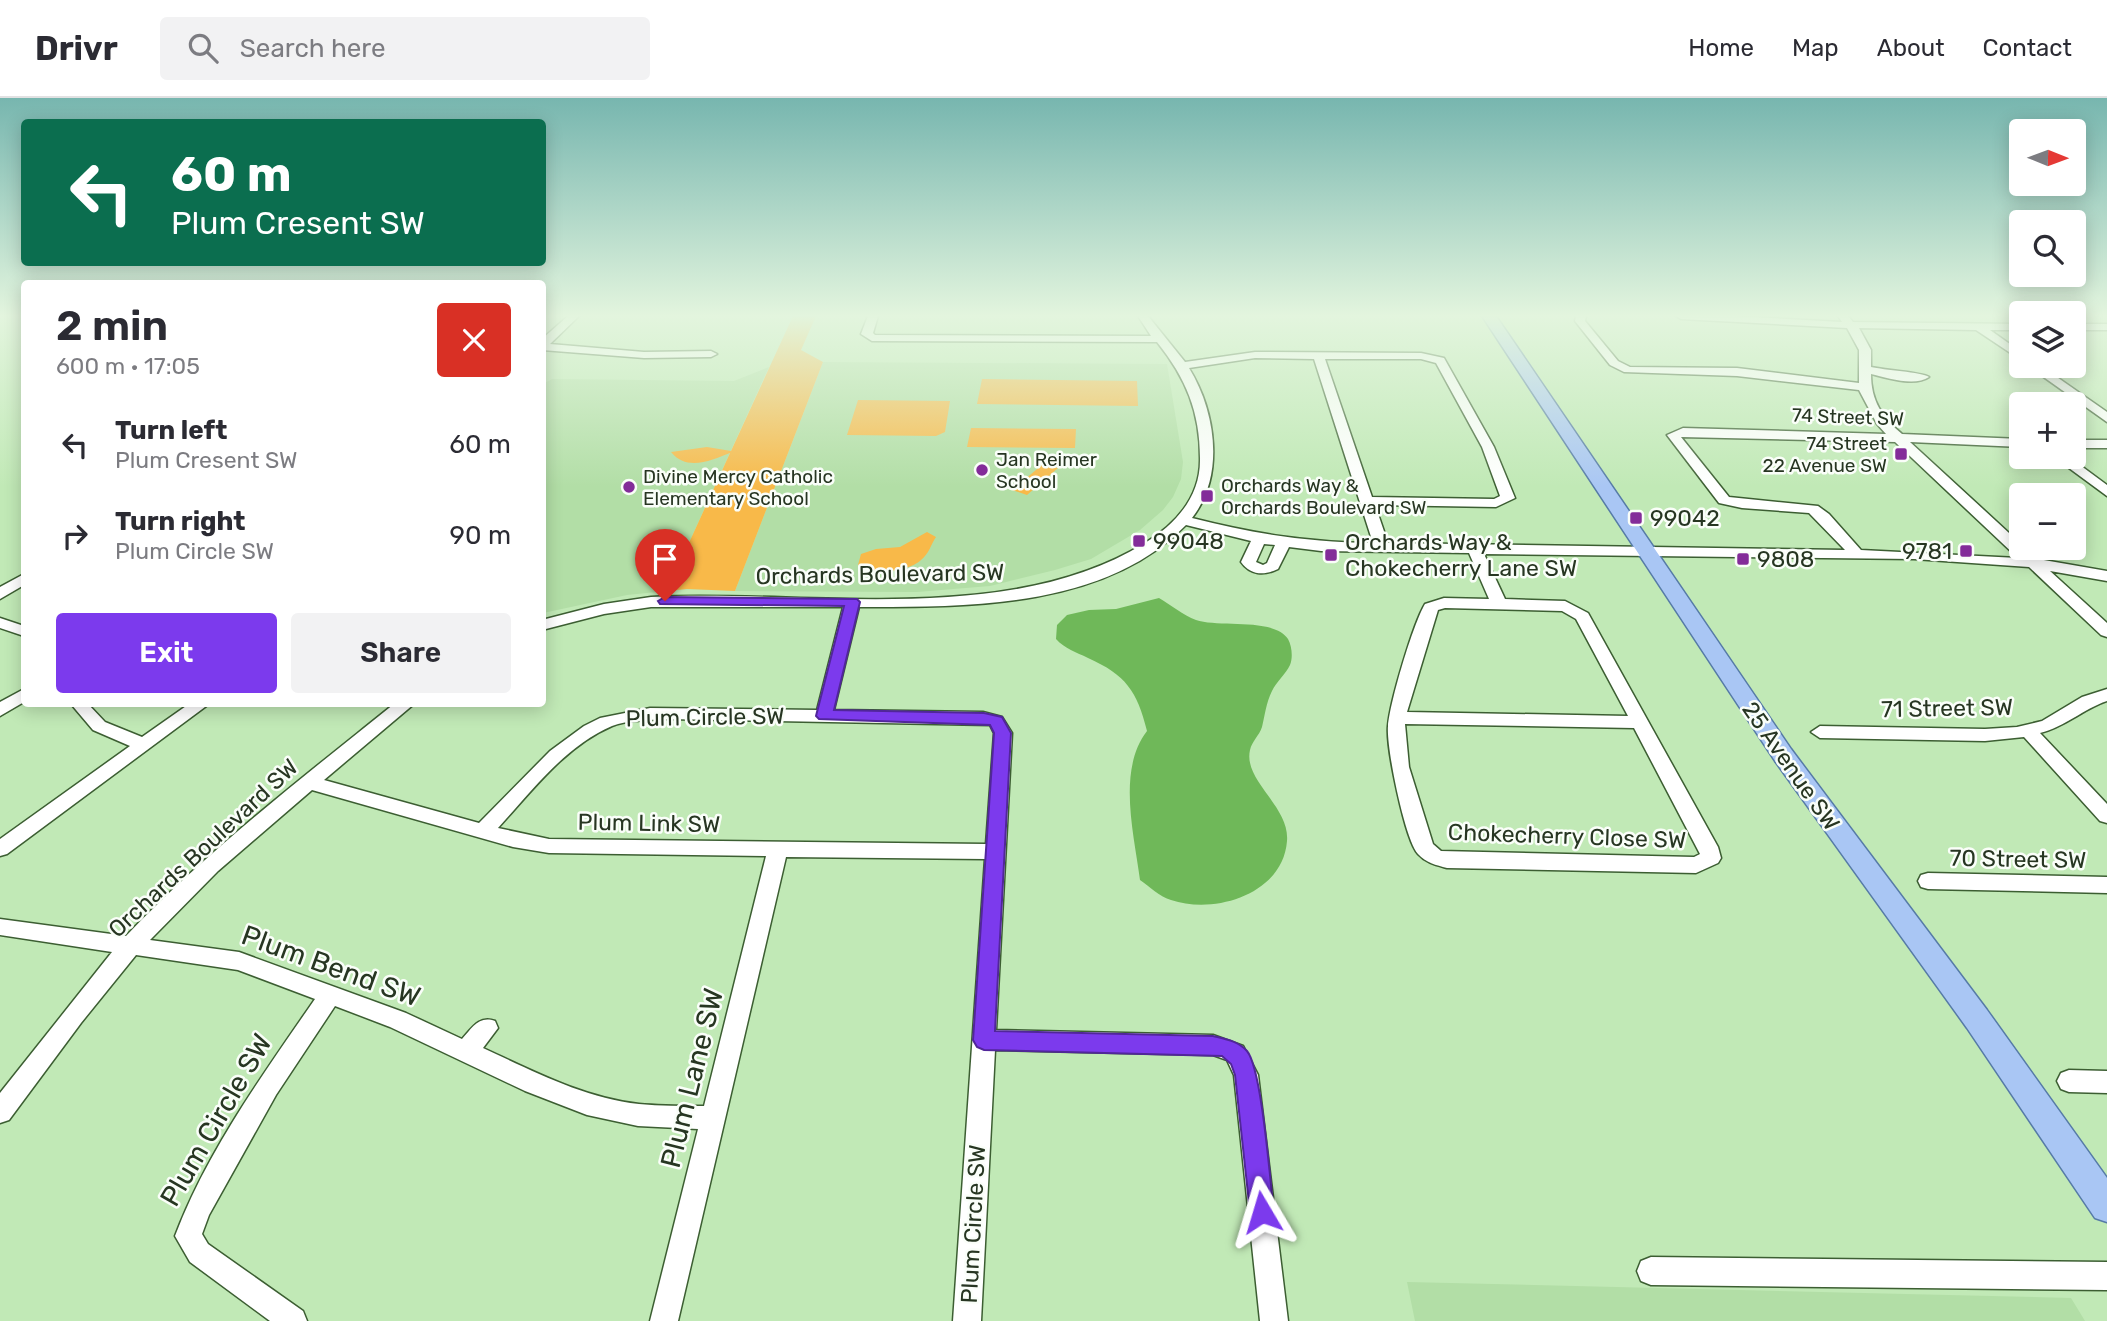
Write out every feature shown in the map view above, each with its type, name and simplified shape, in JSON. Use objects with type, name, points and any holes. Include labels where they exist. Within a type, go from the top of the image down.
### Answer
[{"type":"main road","name":"25 Avenue SW","points":[[1527,373],[1783,755],[1977,1019],[2107,1206]]},
{"type":"street","name":"Orchards Boulevard SW","points":[[546,624],[603,608],[636,603],[967,601],[1026,594],[1124,562],[1152,546],[1183,520],[1202,491],[1207,464],[1196,396],[1186,373]]},
{"type":"street","points":[[1324,373],[1382,548]]},
{"type":"street","points":[[1368,502],[1496,503],[1508,498],[1488,447],[1447,373]]},
{"type":"street","points":[[1750,373],[1864,387]]},
{"type":"street","points":[[1866,373],[1864,387],[1874,412],[1895,438],[2107,632]]},
{"type":"street","points":[[1882,373],[1903,377],[1923,376]]},
{"type":"street","points":[[2051,378],[2107,418]]},
{"type":"street","name":"74 Street SW","points":[[1857,554],[1824,517],[1813,509],[1730,502],[1718,494],[1675,440],[1674,434],[2009,443]]},
{"type":"street","points":[[2086,444],[2107,444]]},
{"type":"street","points":[[2077,469],[2107,492]]},
{"type":"street","points":[[1183,520],[1259,540],[1283,543],[1475,550],[1941,556],[2032,564],[2107,576]]},
{"type":"street","points":[[1259,540],[1248,562],[1259,570],[1273,566],[1283,543]]},
{"type":"street","points":[[1475,550],[1499,604]]},
{"type":"street","points":[[0,594],[21,581]]},
{"type":"street","points":[[824,716],[852,602]]},
{"type":"street","name":"Chokecherry Close SW","points":[[1444,603],[1499,604],[1556,605],[1578,612],[1708,846],[1711,858],[1703,864],[1452,861],[1435,857],[1422,844],[1404,785],[1396,743],[1397,718],[1431,607],[1444,603]]},
{"type":"street","points":[[0,623],[21,630]]},
{"type":"street","name":"71 Street SW","points":[[1821,733],[1985,735],[2028,731],[2057,721],[2088,701],[2107,695]]},
{"type":"street","points":[[0,710],[21,697]]},
{"type":"street","points":[[82,707],[99,726],[143,744]]},
{"type":"street","points":[[0,849],[196,707]]},
{"type":"street","name":"Orchards Boulevard SW","points":[[0,1112],[131,945],[186,891],[401,707]]},
{"type":"street","name":"Plum Circle SW","points":[[484,832],[550,763],[582,736],[607,721],[666,715],[984,718],[996,721],[1003,733],[967,1321]]},
{"type":"street","points":[[1397,718],[1640,722]]},
{"type":"street","points":[[2028,731],[2107,816]]},
{"type":"street","name":"Plum Link SW","points":[[310,783],[484,832],[549,846],[996,852]]},
{"type":"street","name":"Plum Lane SW","points":[[664,1321],[778,850]]},
{"type":"street","name":"70 Street SW","points":[[1928,881],[2107,885]]},
{"type":"street","name":"Plum Bend SW","points":[[0,927],[239,961],[331,993],[415,1027],[533,1083],[587,1104],[638,1115],[713,1118]]},
{"type":"street","name":"Plum Circle SW","points":[[293,1321],[199,1252],[188,1236],[198,1209],[268,1087],[331,993]]},
{"type":"street","points":[[464,1051],[487,1028]]},
{"type":"street","points":[[984,1040],[1213,1045],[1235,1053],[1246,1075],[1274,1321]]},
{"type":"street","points":[[2069,1082],[2107,1082]]},
{"type":"street","points":[[1651,1271],[2107,1276]]},
{"type":"shaded area","name":"Divine Mercy Catholic Elementary School","points":[[754,373],[766,373],[667,591],[627,595],[546,612],[546,382],[552,379],[734,381]]},
{"type":"shaded area","points":[[767,373],[819,373],[735,591],[667,591],[730,453],[708,461],[692,463],[684,462],[671,452],[707,447],[731,451]]},
{"type":"shaded area","name":"Jan Reimer School","points":[[819,373],[1168,373],[1183,462],[1181,479],[1173,497],[1163,510],[1140,530],[1091,559],[990,586],[917,592],[735,591]]},
{"type":"shaded area","points":[[982,379],[1137,381],[1138,406],[977,404]]},
{"type":"shaded area","points":[[858,400],[950,401],[945,432],[936,436],[847,435]]},
{"type":"shaded area","points":[[971,428],[1076,429],[1075,448],[967,447]]},
{"type":"shaded area","points":[[1043,464],[1058,468],[1027,495],[1012,490]]},
{"type":"shaded area","points":[[927,532],[936,537],[926,555],[916,564],[899,570],[880,572],[863,569],[858,565],[861,554],[876,549],[900,547]]},
{"type":"shaded area","points":[[1159,598],[1196,620],[1271,628],[1288,639],[1291,648],[1290,665],[1272,691],[1262,727],[1250,750],[1253,772],[1282,816],[1286,828],[1287,841],[1283,859],[1273,875],[1260,887],[1226,902],[1207,905],[1171,900],[1140,880],[1130,803],[1132,764],[1147,731],[1139,705],[1121,678],[1056,639],[1057,625],[1067,615],[1089,610],[1116,609]]},
{"type":"shaded area","points":[[1407,1282],[2071,1298],[2085,1321],[1415,1321]]},
{"type":"place","name":"74 Street 22 Avenue SW","points":[[1901,454]]},
{"type":"place","name":"Jan Reimer School","points":[[982,470]]},
{"type":"place","name":"Divine Mercy Catholic Elementary School","points":[[629,487]]},
{"type":"place","name":"Orchards Way & Orchards Boulevard SW","points":[[1207,496]]},
{"type":"place","name":"99042","points":[[1636,518]]},
{"type":"place","name":"99048","points":[[1139,541]]},
{"type":"place","name":"9781","points":[[1966,551]]},
{"type":"place","name":"Orchards Way & Chokecherry Lane SW","points":[[1331,555]]},
{"type":"place","name":"9808","points":[[1743,559]]},
{"type":"route","points":[[665,601],[852,602],[824,716],[984,718],[993,719],[999,724],[1003,733],[984,1040],[1213,1045],[1235,1053],[1246,1075],[1262,1212]]}]
